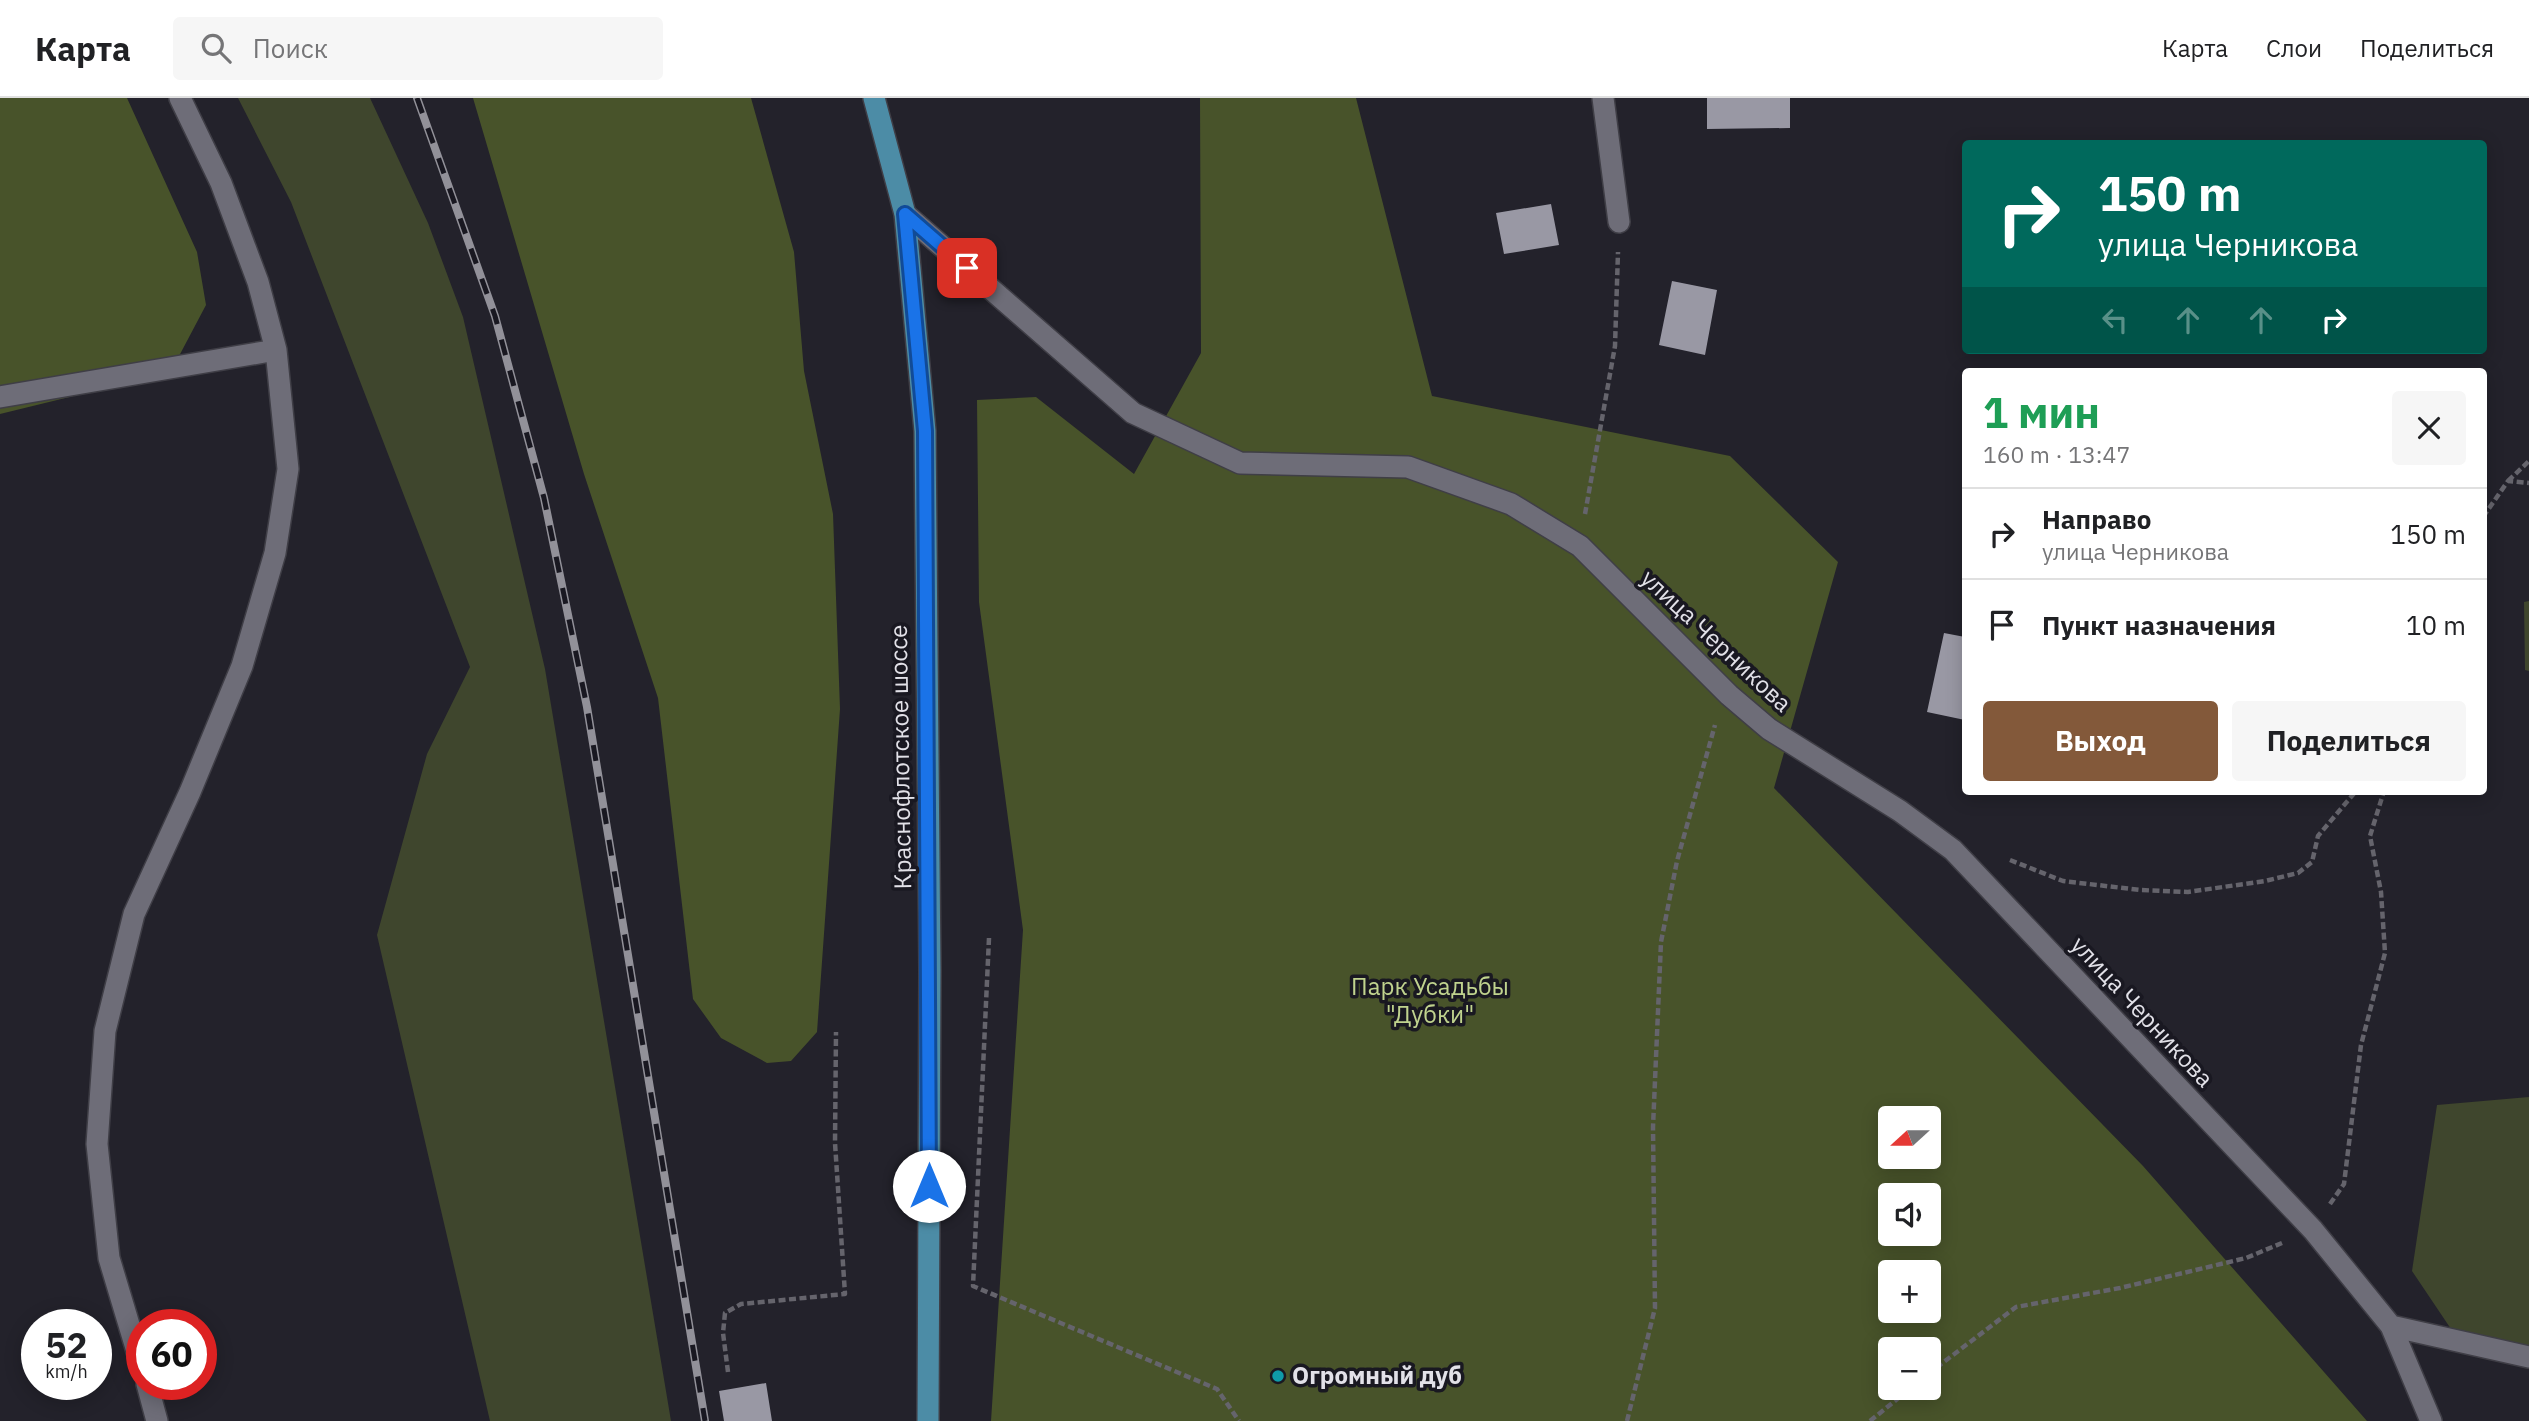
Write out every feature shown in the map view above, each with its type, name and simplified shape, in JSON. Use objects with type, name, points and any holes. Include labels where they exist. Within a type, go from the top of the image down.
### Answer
[{"type":"main road","name":"Краснофлотское шоссе","points":[[874,98],[905,214],[925,431],[930,970],[928,1421]]},
{"type":"street","points":[[126,1315],[109,1258],[97,1144],[105,1031],[134,914],[190,792],[242,666],[275,553],[288,469],[276,350],[258,282],[221,183],[180,98]]},
{"type":"street","points":[[1603,98],[1619,222]]},
{"type":"street","name":"улица Черникова","points":[[905,214],[1133,413],[1240,463],[1408,467],[1511,505],[1580,546],[1729,695],[1769,729],[1900,811],[1952,850],[2313,1230],[2391,1326],[2431,1421]]},
{"type":"street","points":[[0,397],[276,350]]},
{"type":"street","points":[[2391,1326],[2529,1357]]},
{"type":"street","points":[[152,1400],[158,1421]]},
{"type":"path","points":[[1580,546],[1615,346],[1619,222]]},
{"type":"path","points":[[2487,511],[2508,481],[2529,461]]},
{"type":"path","points":[[2508,481],[2529,483]]},
{"type":"path","points":[[1627,1421],[1655,1308],[1653,1127],[1661,942],[1681,849],[1716,725],[1729,695]]},
{"type":"path","points":[[2005,859],[2063,881],[2140,890],[2188,892],[2265,881],[2298,873],[2312,862],[2318,836],[2353,795]]},
{"type":"path","points":[[1941,1364],[2015,1307],[2120,1288],[2246,1258],[2313,1230],[2344,1184],[2361,1045],[2385,953],[2381,892],[2370,836],[2383,795]]},
{"type":"path","points":[[989,939],[973,1286],[1217,1389],[1239,1421]]},
{"type":"path","points":[[728,1372],[723,1333],[725,1313],[741,1304],[845,1294],[835,1143],[836,1032]]},
{"type":"path","points":[[1870,1421],[1897,1400]]},
{"type":"green space","points":[[0,98],[127,98],[197,252],[206,305],[178,358],[94,391],[0,414]]},
{"type":"green space","points":[[238,98],[370,98],[428,223],[463,317],[545,669],[671,1421],[490,1421],[377,935],[427,754],[470,667],[291,202]]},
{"type":"green space","points":[[473,98],[751,98],[794,252],[804,371],[833,514],[840,709],[817,1032],[791,1061],[767,1063],[721,1038],[693,999],[658,698],[584,474]]},
{"type":"green space","name":"Парк Усадьбы \"Дубки\"","points":[[1200,98],[1356,98],[1432,396],[1730,456],[1838,562],[1774,788],[2143,1166],[2367,1421],[991,1421],[1023,930],[979,602],[977,400],[1036,397],[1134,474],[1201,353]]},
{"type":"green space","points":[[2529,601],[2529,671],[2525,670],[2524,602]]},
{"type":"green space","points":[[2529,1097],[2529,1351],[2453,1332],[2412,1271],[2437,1105]]},
{"type":"building","points":[[1707,98],[1790,98],[1790,128],[1707,129]]},
{"type":"building","points":[[1551,204],[1559,245],[1504,254],[1496,213]]},
{"type":"building","points":[[1672,281],[1717,290],[1705,355],[1659,345]]},
{"type":"building","points":[[1944,633],[1962,636],[1962,719],[1927,712]]},
{"type":"building","points":[[766,1383],[772,1421],[724,1421],[719,1391]]},
{"type":"railway","points":[[417,98],[495,316],[544,498],[587,707],[705,1421]]},
{"type":"place","name":"Огромный дуб","points":[[1278,1376]]},
{"type":"route","points":[[929,1186],[930,970],[925,431],[905,214],[967,268]]}]
